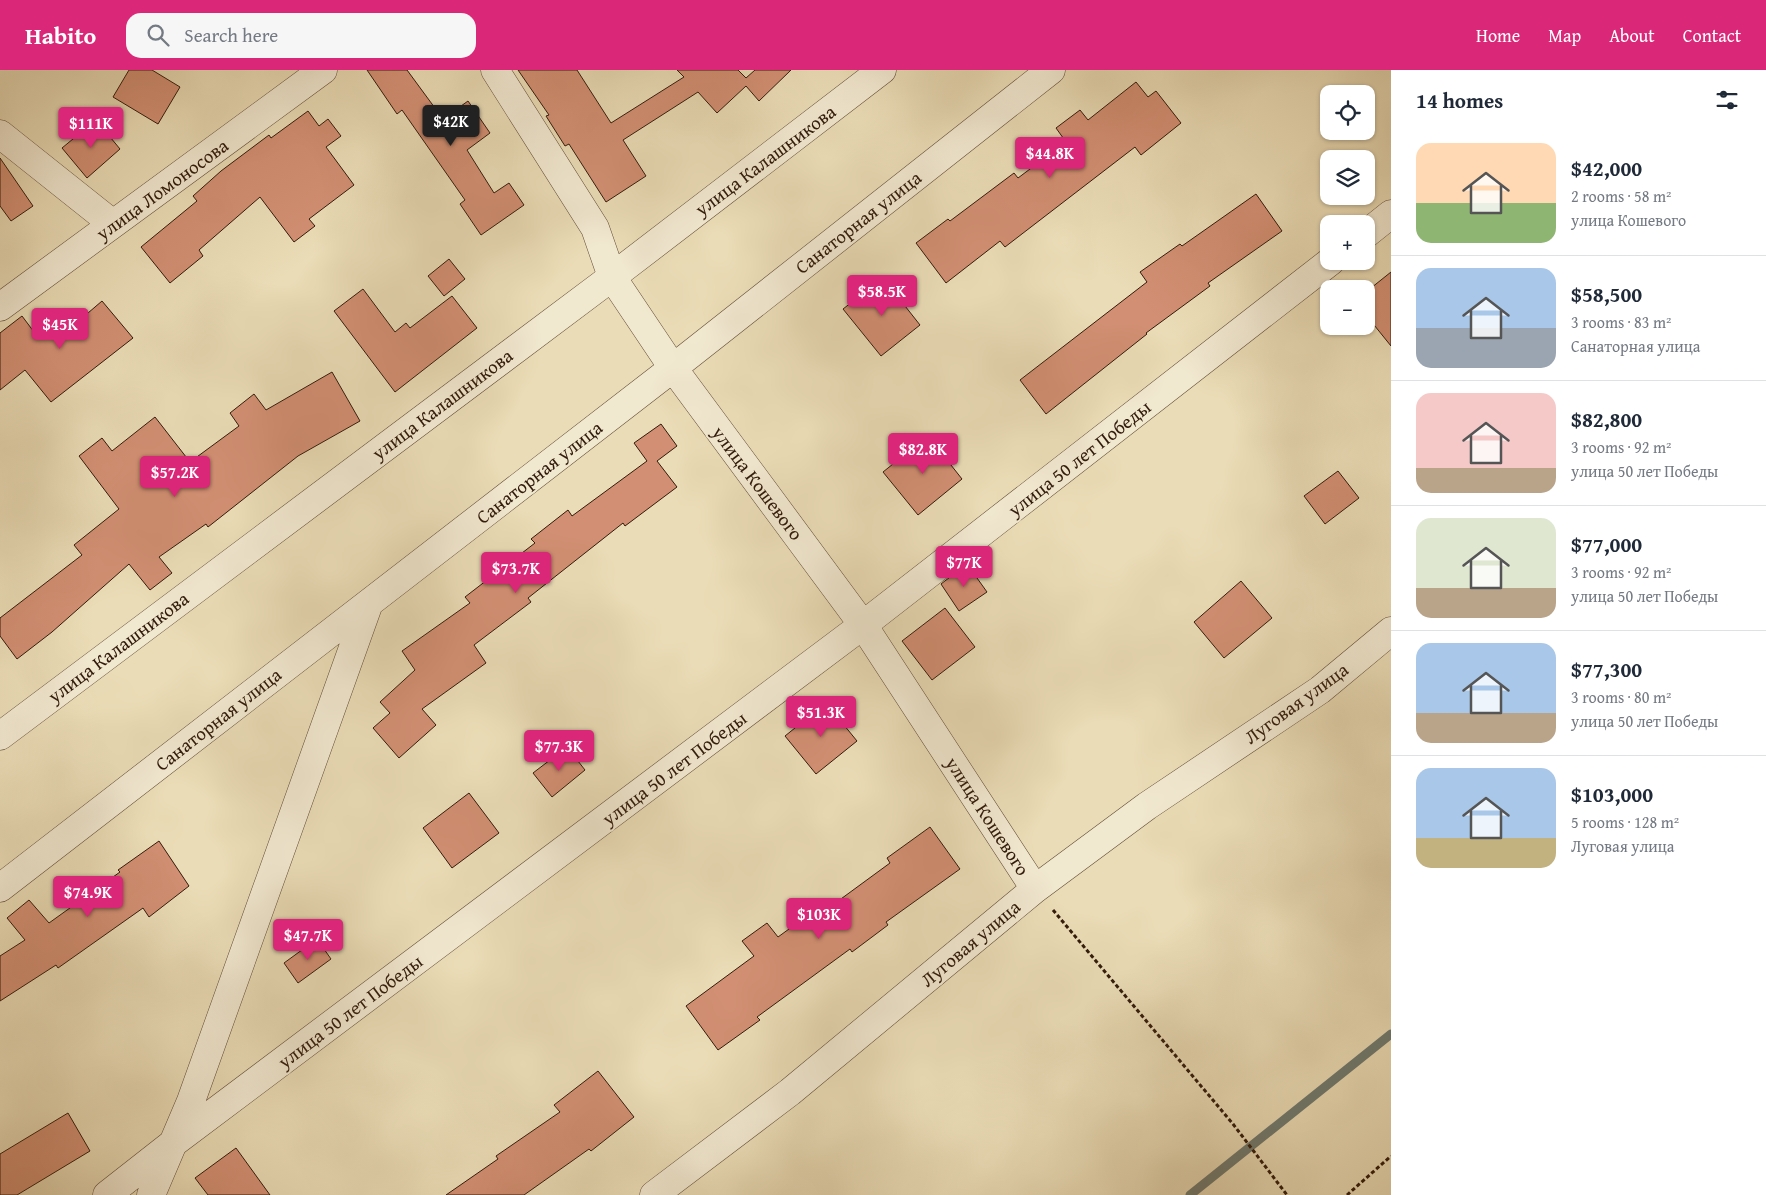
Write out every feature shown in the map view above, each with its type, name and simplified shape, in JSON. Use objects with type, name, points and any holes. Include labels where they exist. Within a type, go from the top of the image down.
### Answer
[{"type":"street","name":"улица Ломоносова","points":[[0,307],[323,70]]},
{"type":"street","name":"улица Кошевого","points":[[495,70],[595,228],[612,277],[673,368],[863,625],[1035,889]]},
{"type":"street","name":"улица Калашникова","points":[[0,736],[612,277],[882,70]]},
{"type":"street","name":"Санаторная улица","points":[[0,888],[673,368],[1050,70]]},
{"type":"street","points":[[0,134],[113,224]]},
{"type":"street","points":[[1375,227],[1391,214]]},
{"type":"street","name":"улица 50 лет Победы","points":[[107,1195],[172,1144],[863,625],[1320,270]]},
{"type":"street","points":[[151,1195],[191,1101],[369,603]]},
{"type":"street","name":"Луговая улица","points":[[654,1195],[790,1092],[1035,889],[1147,806],[1320,690],[1391,630]]},
{"type":"path","points":[[1035,889],[1233,1124],[1287,1195]]},
{"type":"path","points":[[1347,1195],[1391,1156]]},
{"type":"building","points":[[129,70],[152,70],[180,87],[158,124],[113,97]]},
{"type":"building","points":[[367,70],[407,70],[443,119],[468,101],[490,133],[467,150],[494,193],[509,183],[524,205],[481,235],[460,204],[465,200],[402,110],[397,114]]},
{"type":"building","points":[[518,70],[577,70],[611,123],[684,77],[677,70],[738,70],[746,78],[755,70],[791,70],[759,101],[746,86],[717,113],[698,92],[623,140],[646,176],[606,202],[569,144],[565,146],[546,116],[549,115]]},
{"type":"building","points":[[1136,82],[1148,97],[1156,91],[1181,123],[1141,155],[1135,147],[1005,247],[1000,241],[946,283],[916,243],[948,219],[950,221],[1014,173],[1018,178],[1066,142],[1056,128],[1080,110],[1088,120]]},
{"type":"building","points":[[308,111],[319,126],[328,119],[341,136],[326,147],[354,185],[309,219],[315,226],[294,242],[260,197],[199,250],[203,256],[170,283],[141,247],[197,201],[193,196],[221,171],[269,135],[271,138]]},
{"type":"building","points":[[96,120],[120,149],[87,178],[62,148]]},
{"type":"building","points":[[0,158],[33,206],[11,221],[0,206]]},
{"type":"building","points":[[1256,194],[1282,231],[1208,283],[1210,286],[1146,333],[1046,414],[1020,380],[1147,282],[1140,272],[1180,244],[1182,246]]},
{"type":"building","points":[[449,259],[465,279],[444,296],[428,276]]},
{"type":"building","points":[[1391,272],[1391,346],[1375,326],[1375,285]]},
{"type":"building","points":[[883,278],[920,325],[881,356],[843,309]]},
{"type":"building","points":[[363,289],[395,332],[406,323],[410,328],[452,296],[477,328],[395,392],[334,311]]},
{"type":"building","points":[[102,301],[133,338],[51,402],[25,370],[0,390],[0,333],[22,316],[34,332],[48,321],[60,337]]},
{"type":"building","points":[[332,372],[360,421],[298,456],[208,527],[206,524],[159,557],[172,573],[150,590],[129,564],[52,632],[17,659],[0,636],[0,618],[82,555],[74,545],[119,509],[79,456],[102,438],[112,451],[155,417],[190,462],[239,426],[230,413],[254,394],[266,410]]},
{"type":"building","points":[[661,424],[677,446],[657,461],[677,487],[625,526],[623,523],[528,598],[531,602],[474,645],[486,663],[422,709],[436,725],[399,758],[373,728],[390,713],[380,702],[415,670],[402,651],[470,603],[465,597],[535,543],[531,539],[568,510],[572,516],[647,461],[634,443]]},
{"type":"building","points":[[928,436],[962,479],[918,515],[883,472]]},
{"type":"building","points":[[1338,471],[1359,498],[1325,524],[1304,496]]},
{"type":"building","points":[[967,564],[987,592],[959,611],[941,584]]},
{"type":"building","points":[[1241,581],[1272,618],[1224,658],[1194,622]]},
{"type":"building","points":[[945,608],[975,647],[932,680],[902,641]]},
{"type":"building","points":[[826,703],[857,741],[816,774],[785,736]]},
{"type":"building","points":[[567,747],[585,770],[552,797],[533,773]]},
{"type":"building","points":[[469,793],[499,833],[452,868],[423,828]]},
{"type":"building","points":[[930,827],[960,869],[886,922],[888,925],[852,952],[850,949],[757,1017],[760,1020],[718,1050],[686,1006],[754,956],[742,941],[767,923],[778,937],[800,921],[804,926],[890,863],[887,858]]},
{"type":"building","points":[[159,841],[189,886],[149,917],[143,908],[58,968],[56,965],[0,1001],[0,956],[25,940],[7,918],[29,900],[49,923],[120,872],[118,870]]},
{"type":"building","points":[[317,939],[331,959],[298,983],[284,963]]},
{"type":"building","points":[[598,1071],[634,1117],[591,1151],[589,1149],[524,1195],[446,1195],[498,1159],[496,1156],[560,1112],[554,1105]]},
{"type":"building","points":[[68,1113],[90,1151],[17,1195],[0,1195],[0,1154]]},
{"type":"building","points":[[236,1148],[270,1195],[208,1195],[195,1178]]},
{"type":"waterway","points":[[1190,1195],[1391,1034]]}]
